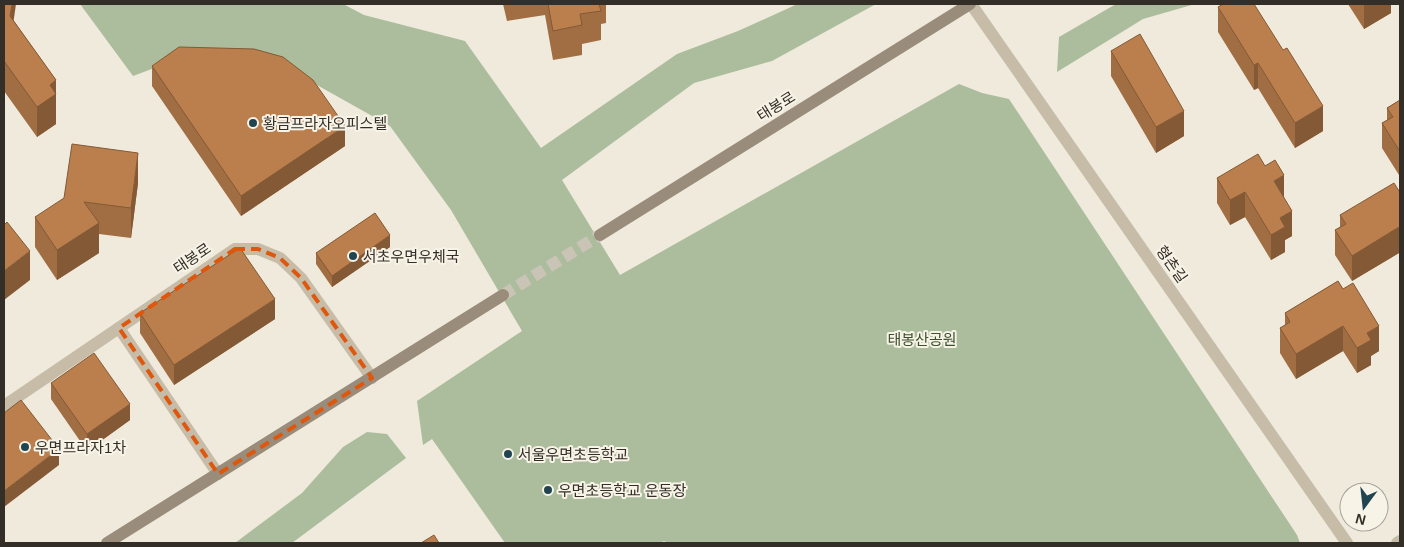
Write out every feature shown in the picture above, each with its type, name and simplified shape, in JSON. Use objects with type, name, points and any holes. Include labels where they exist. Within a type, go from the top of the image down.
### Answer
[{"type":"street","name":"태봉로","points":[[600,235],[970,4]]},
{"type":"street","name":"형촌길","points":[[970,4],[1346,543]]},
{"type":"street","name":"태봉로","points":[[4,406],[235,249],[258,250],[280,258],[301,278],[372,378]]},
{"type":"street","points":[[107,543],[504,295]]},
{"type":"street","points":[[119,328],[218,474]]},
{"type":"highlighted area","points":[[235,249],[258,249],[280,258],[301,278],[372,378],[218,474],[119,328]]},
{"type":"green space","name":"태봉산공원","points":[[80,4],[343,4],[364,15],[465,41],[541,148],[677,54],[738,31],[797,4],[876,4],[772,61],[694,83],[562,180],[620,275],[959,84],[982,93],[1009,99],[1297,535],[1300,543],[668,543],[664,541],[660,543],[505,543],[432,439],[423,445],[417,401],[522,331],[451,210],[390,126],[292,71],[205,49],[133,76]]},
{"type":"green space","points":[[1116,4],[1195,4],[1143,19],[1057,72],[1059,37]]},
{"type":"green space","points":[[367,432],[387,434],[406,458],[292,543],[235,543],[302,493],[343,447]]},
{"type":"building","points":[[4,4],[12,4],[10,16],[56,80],[50,85],[56,94],[37,107],[4,61]]},
{"type":"building","points":[[548,4],[599,4],[601,11],[580,14],[582,25],[553,31]]},
{"type":"building","points":[[1223,4],[1254,4],[1283,50],[1287,48],[1323,106],[1295,123],[1258,63],[1254,65],[1218,7]]},
{"type":"building","points":[[1140,34],[1184,111],[1156,127],[1111,51]]},
{"type":"building","name":"황금프라자오피스텔","points":[[179,47],[254,49],[283,57],[313,80],[345,126],[241,196],[152,66]]},
{"type":"building","points":[[1400,100],[1399,150],[1382,123],[1393,117],[1387,108]]},
{"type":"building","points":[[72,144],[138,153],[131,208],[84,202],[99,223],[57,250],[35,217],[64,198]]},
{"type":"building","points":[[1258,154],[1265,166],[1275,160],[1284,175],[1274,181],[1292,211],[1280,218],[1285,227],[1271,235],[1245,192],[1230,200],[1217,178]]},
{"type":"building","points":[[1394,183],[1400,190],[1400,230],[1399,227],[1352,256],[1335,230],[1346,224],[1340,215]]},
{"type":"building","name":"서초우면우체국","points":[[375,213],[390,235],[332,276],[316,253]]},
{"type":"building","points":[[7,222],[30,251],[4,271],[4,225]]},
{"type":"building","points":[[240,248],[275,299],[174,365],[140,313]]},
{"type":"building","points":[[1338,281],[1343,289],[1353,283],[1379,326],[1367,333],[1371,340],[1357,348],[1343,326],[1296,354],[1280,328],[1290,322],[1285,313]]},
{"type":"building","points":[[94,353],[130,404],[87,434],[51,383]]},
{"type":"building","name":"우면프라자1차","points":[[21,400],[59,449],[4,491],[4,413]]},
{"type":"building","points":[[434,535],[439,543],[421,543]]},
{"type":"tunnel","points":[[503,295],[600,235]]},
{"type":"place","name":"황금프라자오피스텔","points":[[253,123]]},
{"type":"place","name":"서초우면우체국","points":[[353,256]]},
{"type":"place","name":"우면프라자1차","points":[[25,447]]},
{"type":"place","name":"서울우면초등학교","points":[[508,454]]},
{"type":"place","name":"우면초등학교 운동장","points":[[548,490]]}]
